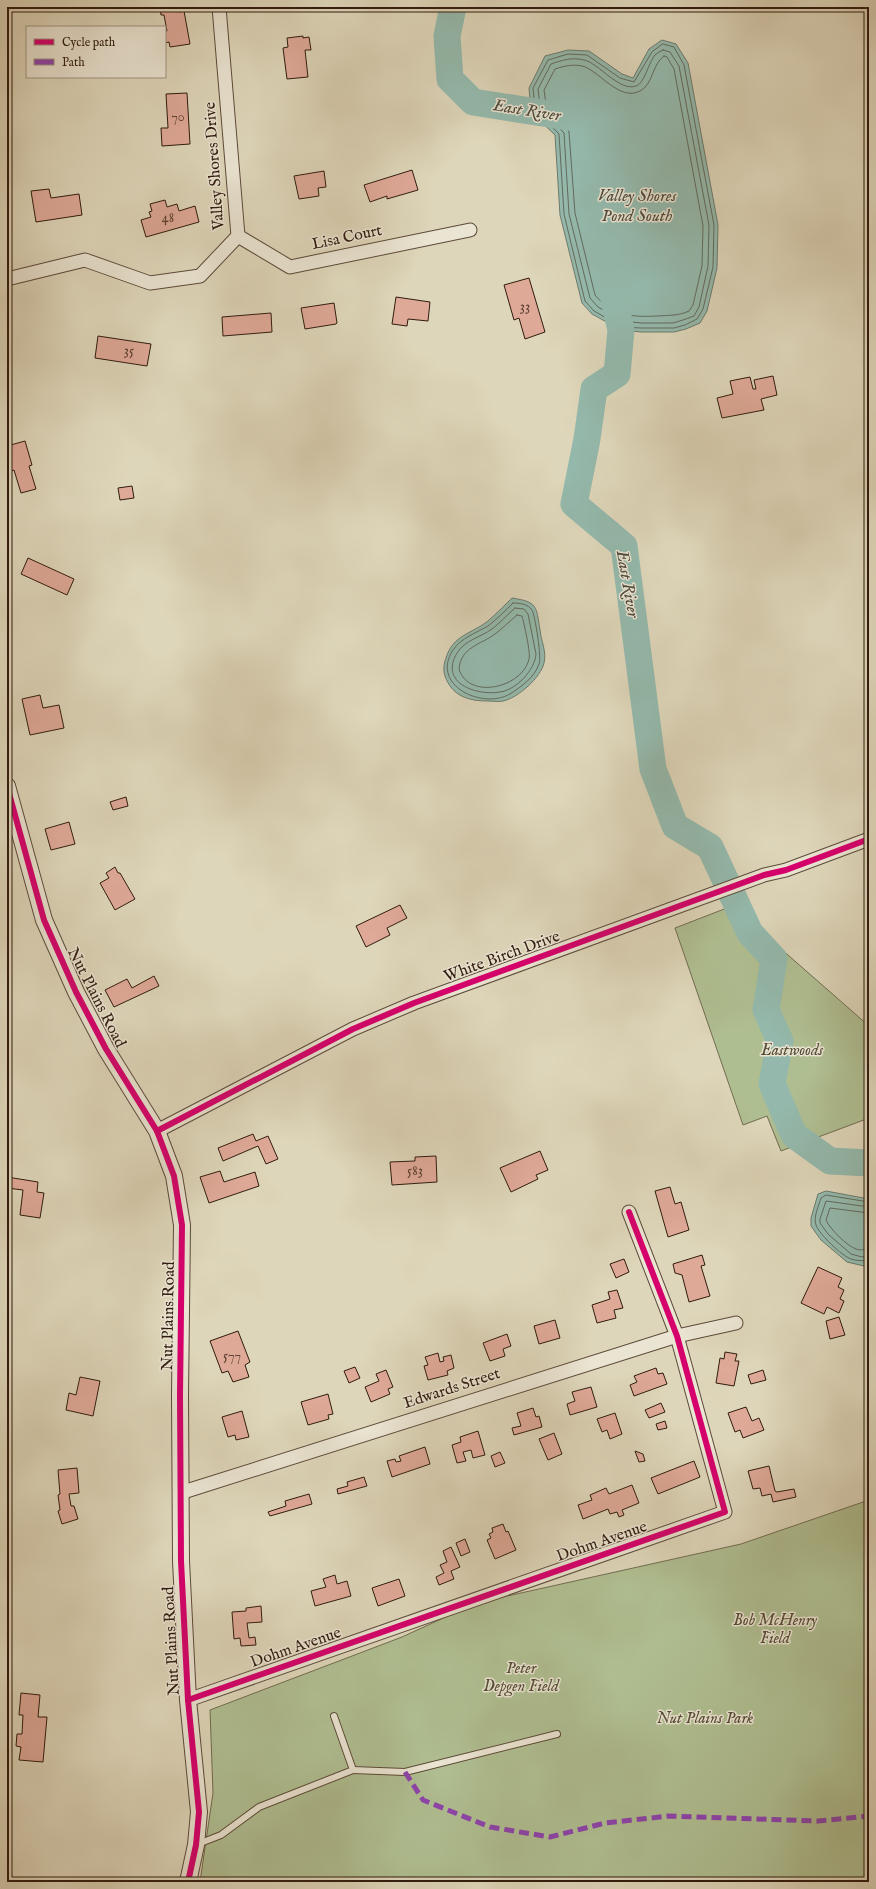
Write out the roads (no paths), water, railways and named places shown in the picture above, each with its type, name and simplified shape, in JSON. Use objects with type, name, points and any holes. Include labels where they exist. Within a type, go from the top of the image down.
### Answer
[{"type":"street","name":"Valley Shores Drive","points":[[7,279],[85,260],[150,283],[200,276],[238,236],[219,7]]},
{"type":"street","name":"Lisa Court","points":[[238,236],[290,267],[470,230]]},
{"type":"street","name":"Nut Plains Road","points":[[7,786],[44,920],[76,992],[106,1050],[157,1131],[174,1176],[182,1225],[180,1493],[184,1637],[188,1700],[199,1812],[196,1845],[188,1882]]},
{"type":"street","name":"White Birch Drive","points":[[157,1131],[362,1026],[414,1003],[764,875],[786,870],[869,839]]},
{"type":"street","name":"Dohm Avenue","points":[[188,1700],[725,1512],[677,1336],[629,1212]]},
{"type":"street","name":"Edwards Street","points":[[180,1493],[677,1336],[736,1323]]},
{"type":"lane","points":[[334,1716],[353,1770]]},
{"type":"lane","points":[[196,1845],[221,1835],[259,1807],[353,1770],[405,1772],[557,1734]]},
{"type":"water","name":"Valley Shores Pond South","points":[[662,40],[676,44],[688,63],[718,225],[717,268],[707,311],[700,323],[674,332],[641,332],[621,330],[592,314],[582,303],[560,215],[555,135],[531,112],[529,88],[545,56],[568,50],[589,51],[622,74],[633,78],[649,49]]},
{"type":"water","points":[[512,598],[527,601],[534,606],[536,610],[545,655],[542,669],[534,680],[522,691],[503,701],[474,700],[456,693],[448,683],[444,671],[444,664],[449,650],[453,644],[463,636],[488,621]]},
{"type":"water","points":[[826,1191],[869,1199],[869,1263],[864,1266],[847,1262],[821,1240],[811,1226],[811,1218],[818,1194]]},
{"type":"waterway","name":"East River","points":[[453,7],[447,36],[450,79],[473,102],[568,117]]},
{"type":"waterway","name":"East River","points":[[613,295],[621,330],[617,374],[594,389],[587,439],[574,504],[624,546],[653,769],[675,826],[710,847],[750,933],[774,959],[766,1010],[780,1041],[772,1084],[794,1135],[830,1161],[869,1163]]},
{"type":"park label","name":"Eastwoods","points":[[792,1051]]},
{"type":"park label","name":"Bob McHenry Field","points":[[775,1630]]},
{"type":"park label","name":"Peter Depgen Field","points":[[521,1678]]},
{"type":"park label","name":"Nut Plains Park","points":[[705,1719]]}]
